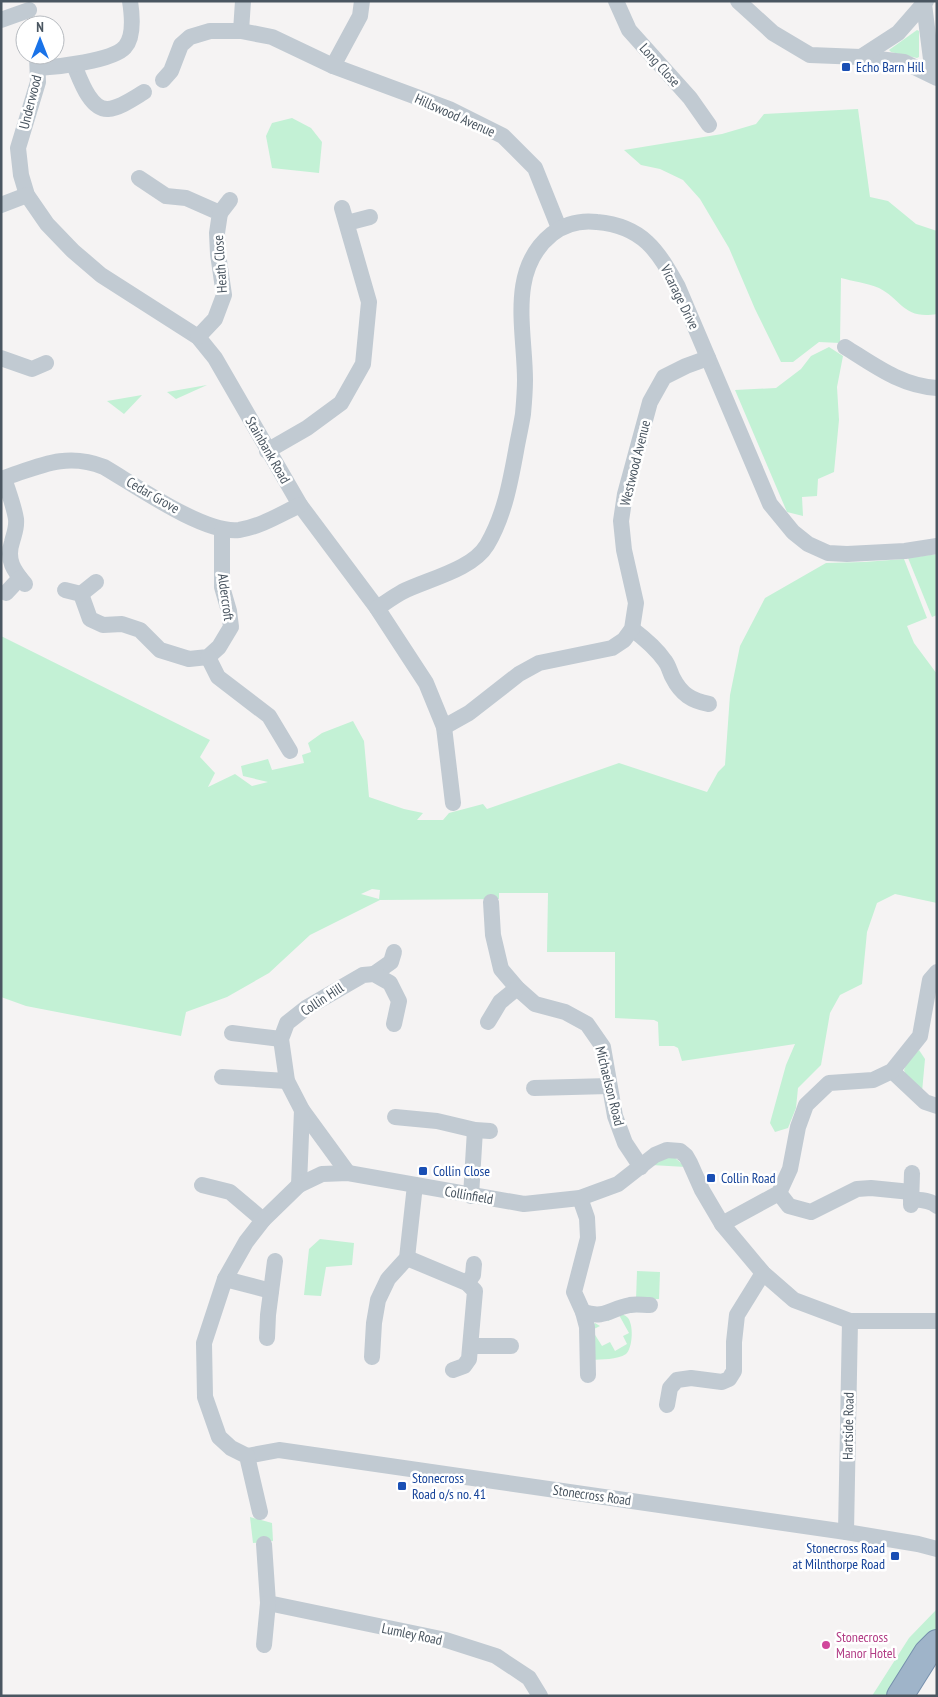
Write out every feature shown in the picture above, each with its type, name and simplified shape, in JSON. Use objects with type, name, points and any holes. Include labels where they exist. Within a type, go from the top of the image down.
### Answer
[{"type":"highway","points":[[900,1696],[927,1653],[937,1643]]},
{"type":"street","points":[[65,64],[74,65],[112,54],[125,48],[131,38],[130,1]]},
{"type":"street","points":[[241,31],[243,1]]},
{"type":"street","points":[[333,66],[360,16],[362,1]]},
{"type":"street","name":"Long Close","points":[[616,1],[629,30],[690,98],[709,125]]},
{"type":"street","points":[[738,1],[773,33],[810,55],[861,57],[904,62],[935,77]]},
{"type":"street","points":[[861,57],[898,33],[925,3]]},
{"type":"street","points":[[925,3],[935,77]]},
{"type":"street","points":[[1,20],[29,12]]},
{"type":"street","name":"Hillswood Avenue","points":[[163,80],[171,71],[181,44],[190,37],[210,32],[241,31],[272,37],[333,66],[449,109],[503,136],[535,168],[559,228]]},
{"type":"street","name":"Underwood","points":[[18,148],[38,82],[38,65]]},
{"type":"street","points":[[74,65],[84,90],[94,103],[101,107],[107,109],[114,108],[144,92]]},
{"type":"street","name":"Stainbank Road","points":[[18,148],[21,175],[26,195],[47,224],[73,251],[101,275],[198,337],[215,358],[267,451],[300,505],[377,608],[426,683],[444,727],[453,803]]},
{"type":"street","points":[[140,178],[166,196],[186,198],[220,213],[230,200]]},
{"type":"street","points":[[1,206],[26,195]]},
{"type":"street","name":"Heath Close","points":[[198,337],[216,319],[224,295],[218,254],[220,213]]},
{"type":"street","points":[[267,451],[307,428],[341,403],[363,364],[369,302],[344,215],[370,217]]},
{"type":"street","name":"Vicarage Drive","points":[[377,608],[402,592],[470,562],[486,547],[503,510],[510,487],[522,416],[525,380],[520,311],[526,273],[532,258],[542,242],[559,228],[584,221],[607,223],[630,229],[661,256],[678,287],[770,504],[793,532],[808,544],[828,554],[894,551],[937,546]]},
{"type":"street","points":[[845,347],[893,378],[923,387],[937,388]]},
{"type":"street","points":[[1,358],[32,369],[46,363]]},
{"type":"street","name":"Westwood Avenue","points":[[632,629],[636,603],[624,550],[621,521],[625,494],[650,402],[664,377],[708,358]]},
{"type":"street","name":"Cedar Grove","points":[[6,593],[22,581],[15,573],[9,558],[11,544],[16,531],[16,519],[3,478],[46,464],[73,460],[88,461],[104,466],[194,519],[222,530],[240,530],[264,522],[300,505]]},
{"type":"street","name":"Aldercroft","points":[[208,657],[219,647],[231,627],[229,611],[222,587],[222,530]]},
{"type":"street","points":[[96,582],[73,592],[90,619],[103,625],[122,624],[140,630],[160,650],[189,659],[208,657],[218,677],[268,716],[290,751]]},
{"type":"street","points":[[444,727],[470,713],[519,674],[539,663],[612,648],[624,640],[632,629],[650,643],[666,662],[673,679],[683,694],[695,702],[708,704]]},
{"type":"street","name":"Michaelson Road","points":[[491,902],[494,936],[501,969],[517,988],[535,1004],[565,1012],[587,1024],[603,1047],[614,1116],[625,1143],[641,1167]]},
{"type":"street","name":"Collin Hill","points":[[281,1039],[287,1023],[306,1008],[341,986],[363,975],[374,974],[391,962],[394,952]]},
{"type":"street","points":[[937,972],[930,980],[920,1036],[892,1071],[873,1080],[829,1083],[806,1106],[798,1127],[790,1169],[779,1193],[722,1224],[763,1273],[794,1300],[850,1321],[937,1321]]},
{"type":"street","points":[[374,974],[390,983],[399,1001],[394,1024]]},
{"type":"street","points":[[488,1022],[500,1002],[517,988]]},
{"type":"street","points":[[232,1032],[281,1039],[287,1081],[302,1110],[348,1173]]},
{"type":"street","points":[[892,1071],[924,1102],[937,1106]]},
{"type":"street","points":[[222,1076],[287,1081]]},
{"type":"street","points":[[534,1088],[609,1086]]},
{"type":"street","points":[[299,1186],[302,1110]]},
{"type":"street","points":[[395,1116],[483,1131],[471,1196]]},
{"type":"street","name":"Collinfield","points":[[247,1456],[231,1448],[219,1436],[205,1397],[204,1343],[225,1279],[246,1242],[262,1220],[299,1186],[322,1174],[348,1173],[524,1204],[580,1198],[618,1184],[655,1155],[667,1150],[680,1151],[686,1156],[702,1190],[722,1224]]},
{"type":"street","points":[[911,1198],[912,1173]]},
{"type":"street","points":[[372,1358],[374,1323],[378,1300],[388,1279],[407,1258],[416,1185]]},
{"type":"street","points":[[202,1186],[230,1192],[262,1220]]},
{"type":"street","points":[[779,1193],[788,1206],[811,1212],[857,1190],[871,1188],[926,1201],[937,1206]]},
{"type":"street","points":[[580,1198],[587,1218],[588,1238],[574,1292],[587,1327],[588,1375]]},
{"type":"street","points":[[407,1258],[468,1283],[475,1291],[470,1359],[464,1366],[453,1370]]},
{"type":"street","points":[[267,1338],[275,1261]]},
{"type":"street","points":[[468,1283],[473,1275],[474,1264]]},
{"type":"street","points":[[667,1405],[670,1388],[677,1380],[691,1378],[722,1382],[729,1379],[734,1371],[734,1342],[737,1315],[763,1273]]},
{"type":"street","points":[[225,1279],[271,1292]]},
{"type":"street","points":[[583,1312],[594,1316],[607,1314],[630,1305],[650,1305]]},
{"type":"street","name":"Hartside Road","points":[[846,1532],[850,1321]]},
{"type":"street","points":[[471,1346],[512,1346]]},
{"type":"street","name":"Stonecross Road","points":[[247,1456],[279,1450],[846,1532],[937,1549]]},
{"type":"street","points":[[247,1456],[260,1512]]},
{"type":"street","points":[[264,1544],[268,1603],[264,1644]]},
{"type":"street","name":"Lumley Road","points":[[268,1603],[446,1640],[496,1656],[529,1678],[540,1696]]},
{"type":"green space","points":[[917,30],[919,31],[919,57],[889,50]]},
{"type":"green space","points":[[858,109],[870,197],[888,201],[916,224],[937,231],[937,314],[917,314],[904,307],[879,288],[841,278],[840,343],[819,342],[793,362],[781,362],[755,309],[729,248],[700,199],[683,180],[660,169],[641,165],[624,150],[722,134],[756,124],[764,114]]},
{"type":"green space","points":[[292,118],[311,128],[322,142],[319,173],[272,168],[266,136],[272,123]]},
{"type":"green space","points":[[829,347],[843,356],[837,387],[839,420],[834,472],[818,479],[817,496],[802,497],[803,516],[787,512],[735,390],[776,388],[801,369],[811,356]]},
{"type":"green space","points":[[207,385],[176,399],[167,392]]},
{"type":"green space","points":[[142,395],[124,414],[107,401]]},
{"type":"green space","points":[[937,554],[937,615],[932,617],[908,558]]},
{"type":"green space","points":[[904,559],[927,618],[907,626],[914,643],[937,674],[937,903],[895,894],[877,903],[867,932],[862,984],[840,995],[830,1013],[821,1065],[798,1088],[796,1108],[788,1128],[775,1132],[770,1123],[786,1065],[795,1044],[682,1061],[678,1048],[674,1046],[659,1046],[658,1022],[654,1020],[615,1018],[615,952],[547,952],[548,893],[499,893],[499,899],[380,900],[310,935],[269,973],[227,997],[186,1012],[181,1036],[26,1006],[1,997],[1,636],[210,740],[200,757],[215,773],[208,787],[235,774],[252,786],[268,782],[243,776],[241,766],[268,759],[272,770],[304,763],[302,755],[311,752],[308,743],[322,733],[353,721],[364,741],[369,797],[404,809],[423,813],[417,820],[443,820],[449,813],[483,804],[487,809],[619,763],[707,792],[718,772],[725,765],[730,695],[740,646],[765,598],[826,563]],"holes":[[[372,889],[380,890],[379,899],[361,894]]]},
{"type":"green space","points":[[919,1050],[925,1059],[922,1092],[907,1078],[904,1070],[907,1062]]},
{"type":"green space","points":[[665,1158],[675,1158],[686,1167],[651,1165]]},
{"type":"green space","points":[[320,1239],[354,1243],[352,1265],[326,1267],[321,1296],[304,1295],[309,1249]]},
{"type":"green space","points":[[637,1271],[660,1272],[659,1299],[636,1300]]},
{"type":"green space","points":[[616,1313],[626,1316],[631,1324],[631,1341],[628,1351],[626,1354],[618,1357],[591,1360],[589,1329],[595,1323],[600,1326],[592,1330],[602,1346],[610,1342],[615,1351],[627,1344],[623,1336],[629,1333],[619,1315],[608,1321],[607,1319]]},
{"type":"green space","points":[[250,1517],[272,1523],[273,1541],[253,1543]]},
{"type":"green space","points":[[937,1609],[937,1629],[925,1642],[890,1696],[872,1696],[909,1638]]},
{"type":"place","name":"Echo Barn Hill","points":[[846,67]]},
{"type":"place","name":"Collin Close","points":[[423,1171]]},
{"type":"place","name":"Collin Road","points":[[711,1178]]},
{"type":"place","name":"Stonecross Road o/s no. 41","points":[[402,1486]]},
{"type":"place","name":"Stonecross Road at Milnthorpe Road","points":[[895,1556]]},
{"type":"place","name":"Stonecross Manor Hotel","points":[[826,1645]]}]
